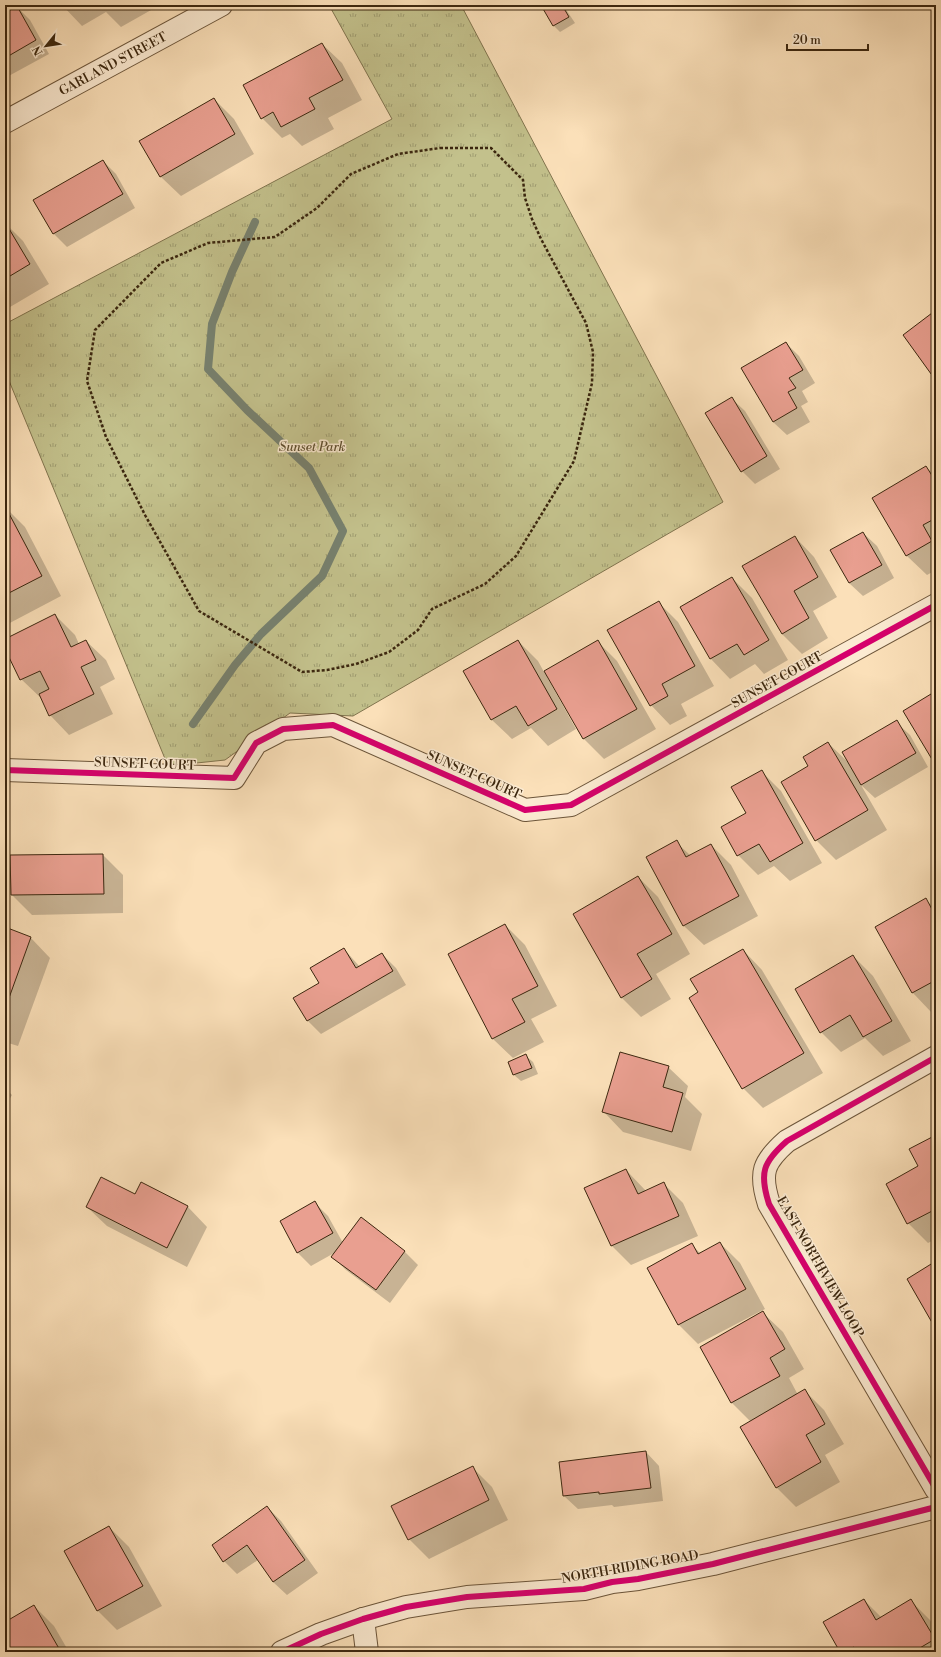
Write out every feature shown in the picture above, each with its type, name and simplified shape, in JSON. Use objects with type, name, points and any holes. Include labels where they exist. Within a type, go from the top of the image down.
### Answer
[{"type":"street","name":"GARLAND STREET","points":[[5,122],[221,5]]},
{"type":"street","name":"SUNSET COURT","points":[[5,770],[234,778],[256,743],[283,729],[333,725],[525,810],[571,805],[936,605]]},
{"type":"street","name":"EAST NORTHVIEW LOOP","points":[[936,1057],[787,1141],[773,1154],[765,1169],[764,1187],[770,1204],[936,1489]]},
{"type":"street","name":"NORTH RIDING ROAD","points":[[282,1652],[321,1634],[406,1606],[467,1597],[584,1589],[612,1582],[638,1579],[713,1564],[936,1507]]},
{"type":"street","points":[[363,1619],[367,1652]]},
{"type":"path","points":[[440,148],[491,148],[523,180],[525,198],[532,219],[541,239],[586,323],[593,352],[592,384],[574,461],[516,556],[485,584],[432,609],[418,630],[389,652],[356,664],[327,670],[302,672],[199,611],[145,515],[106,437],[87,381],[95,330],[162,263],[208,243],[275,237],[317,208],[351,174],[398,154],[440,148]]},
{"type":"green space","name":"Sunset Park","points":[[329,5],[461,5],[723,502],[353,716],[290,713],[225,760],[168,766],[5,371],[5,324],[392,119]]},
{"type":"building","points":[[546,5],[562,5],[569,17],[553,26],[542,7]]},
{"type":"building","points":[[17,6],[36,40],[5,58],[5,13]]},
{"type":"building","points":[[322,43],[343,80],[309,98],[315,109],[281,127],[273,112],[261,119],[243,85]]},
{"type":"building","points":[[214,98],[235,134],[160,177],[139,141]]},
{"type":"building","points":[[103,160],[123,194],[53,234],[33,200]]},
{"type":"building","points":[[5,222],[30,264],[5,279]]},
{"type":"building","points":[[936,310],[936,376],[934,378],[903,335]]},
{"type":"building","points":[[786,342],[803,370],[789,378],[796,388],[788,392],[797,408],[773,422],[741,368]]},
{"type":"building","points":[[732,397],[767,456],[741,472],[705,413]]},
{"type":"building","points":[[926,466],[936,482],[936,518],[923,525],[932,541],[906,556],[872,498]]},
{"type":"building","points":[[5,506],[42,576],[5,595]]},
{"type":"building","points":[[863,532],[882,565],[849,583],[830,550]]},
{"type":"building","points":[[795,536],[818,577],[794,591],[809,618],[782,634],[742,566]]},
{"type":"building","points":[[732,577],[769,640],[744,655],[737,644],[710,659],[680,607]]},
{"type":"building","points":[[659,601],[695,666],[662,684],[668,696],[650,706],[607,630]]},
{"type":"building","points":[[55,614],[71,647],[86,640],[96,660],[81,667],[94,694],[49,716],[39,694],[49,689],[40,671],[20,680],[5,649],[5,639]]},
{"type":"building","points":[[518,640],[557,709],[528,726],[516,706],[491,720],[463,671]]},
{"type":"building","points":[[598,640],[637,709],[583,739],[544,671]]},
{"type":"building","points":[[931,694],[936,703],[936,766],[903,711]]},
{"type":"building","points":[[897,720],[916,753],[861,785],[842,752]]},
{"type":"building","points":[[828,742],[868,810],[815,841],[781,782],[808,766],[803,757]]},
{"type":"building","points":[[762,770],[803,843],[770,862],[759,844],[737,856],[721,827],[746,813],[731,787]]},
{"type":"building","points":[[677,840],[686,857],[711,844],[739,896],[683,926],[646,857]]},
{"type":"building","points":[[103,854],[104,894],[11,895],[10,855]]},
{"type":"building","points":[[638,876],[672,934],[637,954],[652,979],[621,998],[573,914]]},
{"type":"building","points":[[926,898],[936,917],[936,980],[912,993],[875,927]]},
{"type":"building","points":[[505,924],[538,986],[512,999],[525,1022],[492,1039],[448,954]]},
{"type":"building","points":[[5,927],[31,937],[5,1009]]},
{"type":"building","points":[[344,948],[356,968],[382,953],[393,971],[307,1021],[293,998],[319,983],[310,968]]},
{"type":"building","points":[[743,949],[804,1053],[742,1089],[689,998],[698,992],[690,979]]},
{"type":"building","points":[[853,955],[892,1021],[863,1037],[850,1015],[820,1033],[795,989]]},
{"type":"building","points":[[620,1052],[669,1066],[663,1087],[683,1093],[672,1132],[602,1112]]},
{"type":"building","points":[[526,1054],[532,1068],[513,1075],[508,1062]]},
{"type":"building","points":[[936,1135],[936,1209],[907,1224],[886,1184],[918,1166],[909,1149]]},
{"type":"building","points":[[626,1169],[638,1194],[664,1182],[679,1216],[611,1246],[584,1188]]},
{"type":"building","points":[[101,1177],[135,1194],[141,1182],[188,1206],[167,1248],[86,1207]]},
{"type":"building","points":[[315,1201],[333,1233],[297,1253],[280,1221]]},
{"type":"building","points":[[361,1217],[405,1251],[376,1290],[331,1257]]},
{"type":"building","points":[[720,1242],[746,1289],[678,1325],[647,1268],[692,1243],[698,1254]]},
{"type":"building","points":[[936,1261],[936,1325],[934,1326],[907,1279]]},
{"type":"building","points":[[763,1311],[785,1349],[770,1358],[780,1376],[731,1403],[700,1347]]},
{"type":"building","points":[[805,1389],[825,1424],[806,1435],[821,1462],[776,1488],[740,1427]]},
{"type":"building","points":[[646,1451],[651,1488],[599,1494],[599,1492],[563,1496],[559,1462]]},
{"type":"building","points":[[473,1466],[489,1500],[408,1540],[391,1506]]},
{"type":"building","points":[[267,1506],[305,1560],[273,1582],[247,1545],[223,1562],[212,1545]]},
{"type":"building","points":[[109,1526],[143,1586],[97,1611],[64,1551]]},
{"type":"building","points":[[864,1599],[876,1620],[911,1599],[935,1639],[913,1652],[857,1652],[854,1647],[845,1652],[840,1652],[823,1622]]},
{"type":"building","points":[[34,1605],[61,1652],[5,1652],[5,1622]]},
{"type":"waterway","points":[[193,724],[235,665],[261,634],[322,576],[343,531],[309,468],[247,410],[208,369],[212,324],[232,272],[255,222]]},
{"type":"cycle path","points":[[5,770],[234,778],[256,743],[283,729],[333,725],[525,810],[571,805],[936,605]]},
{"type":"cycle path","points":[[936,1057],[787,1141],[779,1148],[768,1162],[764,1176],[764,1184],[769,1204],[936,1489]]},
{"type":"cycle path","points":[[282,1652],[321,1634],[363,1619],[406,1607],[467,1597],[584,1589],[612,1582],[638,1579],[713,1564],[936,1507]]}]
